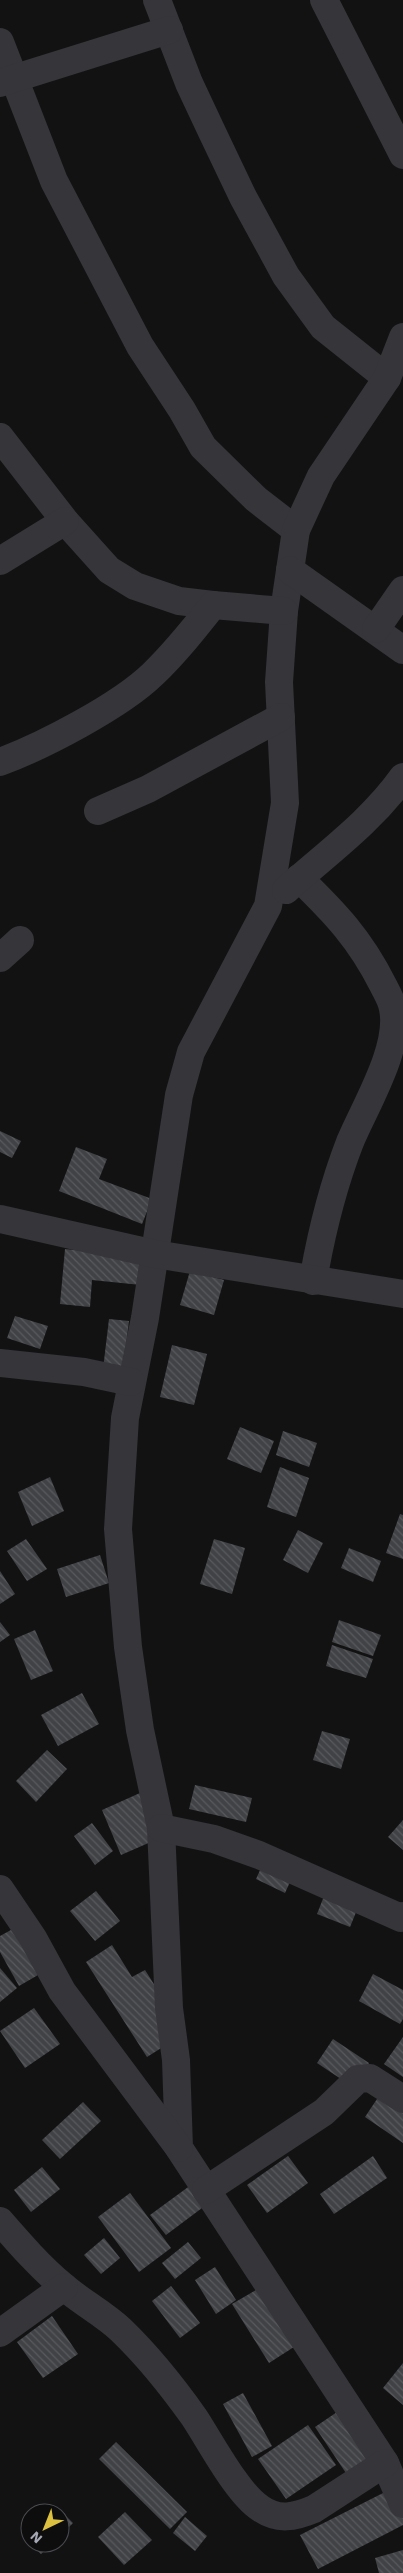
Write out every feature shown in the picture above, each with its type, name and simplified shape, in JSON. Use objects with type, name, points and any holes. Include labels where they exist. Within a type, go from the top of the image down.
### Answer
[{"type":"street","points":[[157,0],[189,83],[243,197],[286,276],[323,327],[387,378]]},
{"type":"street","points":[[324,0],[403,155]]},
{"type":"street","points":[[6,80],[170,30]]},
{"type":"street","points":[[0,42],[6,80],[54,181],[140,346],[182,410],[203,447],[256,499],[296,530]]},
{"type":"street","points":[[179,2148],[176,2060],[169,2008],[161,1828],[140,1730],[121,1585],[118,1529],[125,1418],[156,1254],[179,1095],[191,1052],[268,906],[285,803],[279,682],[284,611],[296,530],[321,476],[387,378],[403,337]]},
{"type":"street","points":[[0,437],[65,521],[110,570],[122,579],[135,586],[179,600],[284,611]]},
{"type":"street","points":[[0,561],[65,521]]},
{"type":"street","points":[[290,570],[376,629],[403,650]]},
{"type":"street","points":[[376,629],[403,590]]},
{"type":"street","points":[[0,762],[77,725],[138,687],[183,642],[213,605]]},
{"type":"street","points":[[98,811],[148,789],[281,717]]},
{"type":"street","points":[[268,906],[382,806],[403,777]]},
{"type":"street","points":[[299,878],[358,940],[373,963],[390,1000],[395,1022],[385,1063],[366,1111],[350,1141],[322,1230],[313,1281]]},
{"type":"street","points":[[0,958],[20,940]]},
{"type":"street","points":[[0,1219],[156,1254],[313,1281],[403,1294]]},
{"type":"street","points":[[0,1363],[84,1372],[131,1382]]},
{"type":"street","points":[[161,1828],[214,1839],[259,1855],[402,1918]]},
{"type":"street","points":[[0,1889],[33,1938],[62,1991],[179,2148],[386,2463],[403,2504]]},
{"type":"street","points":[[206,2190],[324,2112],[358,2080],[370,2078],[403,2099]]},
{"type":"street","points":[[0,2221],[24,2250],[64,2287],[119,2328],[147,2357],[192,2415],[253,2502],[270,2514],[287,2517],[314,2509],[386,2463]]},
{"type":"street","points":[[0,2333],[64,2287]]},
{"type":"building","points":[[0,1131],[21,1141],[12,1158],[0,1152]]},
{"type":"building","points":[[76,1147],[107,1159],[99,1179],[152,1199],[142,1224],[59,1191]]},
{"type":"building","points":[[65,1249],[143,1257],[141,1285],[92,1280],[90,1307],[60,1304]]},
{"type":"building","points":[[190,1271],[224,1280],[214,1315],[180,1305]]},
{"type":"building","points":[[15,1316],[48,1326],[40,1349],[7,1338]]},
{"type":"building","points":[[109,1319],[129,1321],[123,1372],[103,1369]]},
{"type":"building","points":[[172,1345],[207,1354],[194,1405],[160,1397]]},
{"type":"building","points":[[240,1427],[274,1441],[261,1473],[227,1459]]},
{"type":"building","points":[[283,1431],[317,1443],[309,1467],[276,1455]]},
{"type":"building","points":[[280,1467],[309,1478],[296,1517],[267,1507]]},
{"type":"building","points":[[50,1477],[64,1511],[32,1526],[18,1492]]},
{"type":"building","points":[[400,1514],[403,1515],[403,1559],[386,1553]]},
{"type":"building","points":[[298,1530],[323,1543],[308,1573],[283,1560]]},
{"type":"building","points":[[26,1539],[47,1569],[27,1581],[7,1551]]},
{"type":"building","points":[[214,1539],[245,1548],[232,1594],[200,1584]]},
{"type":"building","points":[[349,1548],[381,1561],[373,1582],[341,1568]]},
{"type":"building","points":[[100,1555],[109,1583],[66,1597],[57,1569]]},
{"type":"building","points":[[0,1571],[15,1594],[0,1604]]},
{"type":"building","points":[[339,1620],[381,1635],[373,1656],[332,1642]]},
{"type":"building","points":[[0,1622],[10,1635],[0,1642]]},
{"type":"building","points":[[35,1630],[53,1671],[31,1680],[14,1639]]},
{"type":"building","points":[[332,1645],[373,1659],[366,1678],[326,1666]]},
{"type":"building","points":[[82,1693],[99,1724],[58,1746],[41,1715]]},
{"type":"building","points":[[322,1731],[350,1739],[341,1769],[313,1760]]},
{"type":"building","points":[[47,1750],[67,1769],[36,1802],[16,1781]]},
{"type":"building","points":[[195,1785],[252,1798],[246,1822],[189,1809]]},
{"type":"building","points":[[140,1793],[160,1838],[121,1855],[102,1810]]},
{"type":"building","points":[[403,1820],[403,1850],[388,1837]]},
{"type":"building","points":[[92,1823],[113,1851],[95,1865],[74,1836]]},
{"type":"building","points":[[266,1857],[295,1871],[285,1893],[256,1879]]},
{"type":"building","points":[[328,1886],[361,1900],[350,1927],[317,1914]]},
{"type":"building","points":[[96,1891],[120,1921],[95,1941],[70,1911]]},
{"type":"building","points":[[20,1925],[45,1971],[19,1986],[0,1952],[0,1936]]},
{"type":"building","points":[[112,1945],[132,1977],[145,1970],[185,2033],[147,2057],[86,1962]]},
{"type":"building","points":[[0,1968],[17,1988],[0,2002]]},
{"type":"building","points":[[373,1974],[403,1990],[403,2019],[400,2024],[359,2001]]},
{"type":"building","points":[[34,2008],[60,2044],[25,2068],[0,2031]]},
{"type":"building","points":[[403,2037],[403,2077],[384,2064]]},
{"type":"building","points":[[333,2039],[369,2063],[353,2087],[317,2063]]},
{"type":"building","points":[[387,2084],[403,2095],[403,2143],[365,2117]]},
{"type":"building","points":[[83,2102],[101,2121],[60,2159],[42,2140]]},
{"type":"building","points":[[288,2156],[308,2183],[267,2213],[247,2185]]},
{"type":"building","points":[[373,2156],[387,2178],[334,2214],[320,2194]]},
{"type":"building","points":[[42,2167],[60,2189],[31,2212],[14,2190]]},
{"type":"building","points":[[195,2182],[210,2202],[166,2235],[150,2215]]},
{"type":"building","points":[[130,2193],[171,2248],[139,2272],[98,2217]]},
{"type":"building","points":[[104,2238],[120,2258],[101,2274],[84,2255]]},
{"type":"building","points":[[188,2242],[201,2258],[175,2279],[162,2263]]},
{"type":"building","points":[[215,2267],[236,2300],[216,2314],[195,2280]]},
{"type":"building","points":[[171,2286],[200,2323],[180,2338],[152,2301]]},
{"type":"building","points":[[261,2287],[297,2345],[269,2363],[232,2304]]},
{"type":"building","points":[[52,2316],[78,2354],[43,2378],[17,2342]]},
{"type":"building","points":[[403,2363],[403,2405],[383,2388]]},
{"type":"building","points":[[243,2393],[272,2446],[252,2457],[223,2404]]},
{"type":"building","points":[[340,2410],[375,2461],[350,2479],[315,2427]]},
{"type":"building","points":[[308,2425],[336,2465],[286,2499],[258,2459]]},
{"type":"building","points":[[116,2442],[187,2512],[170,2529],[99,2459]]},
{"type":"building","points":[[391,2489],[403,2513],[403,2525],[318,2569],[300,2535]]},
{"type":"building","points":[[125,2512],[152,2540],[124,2565],[98,2537]]},
{"type":"building","points":[[185,2517],[207,2536],[195,2551],[173,2533]]},
{"type":"building","points":[[403,2550],[403,2573],[379,2573],[375,2558]]}]
